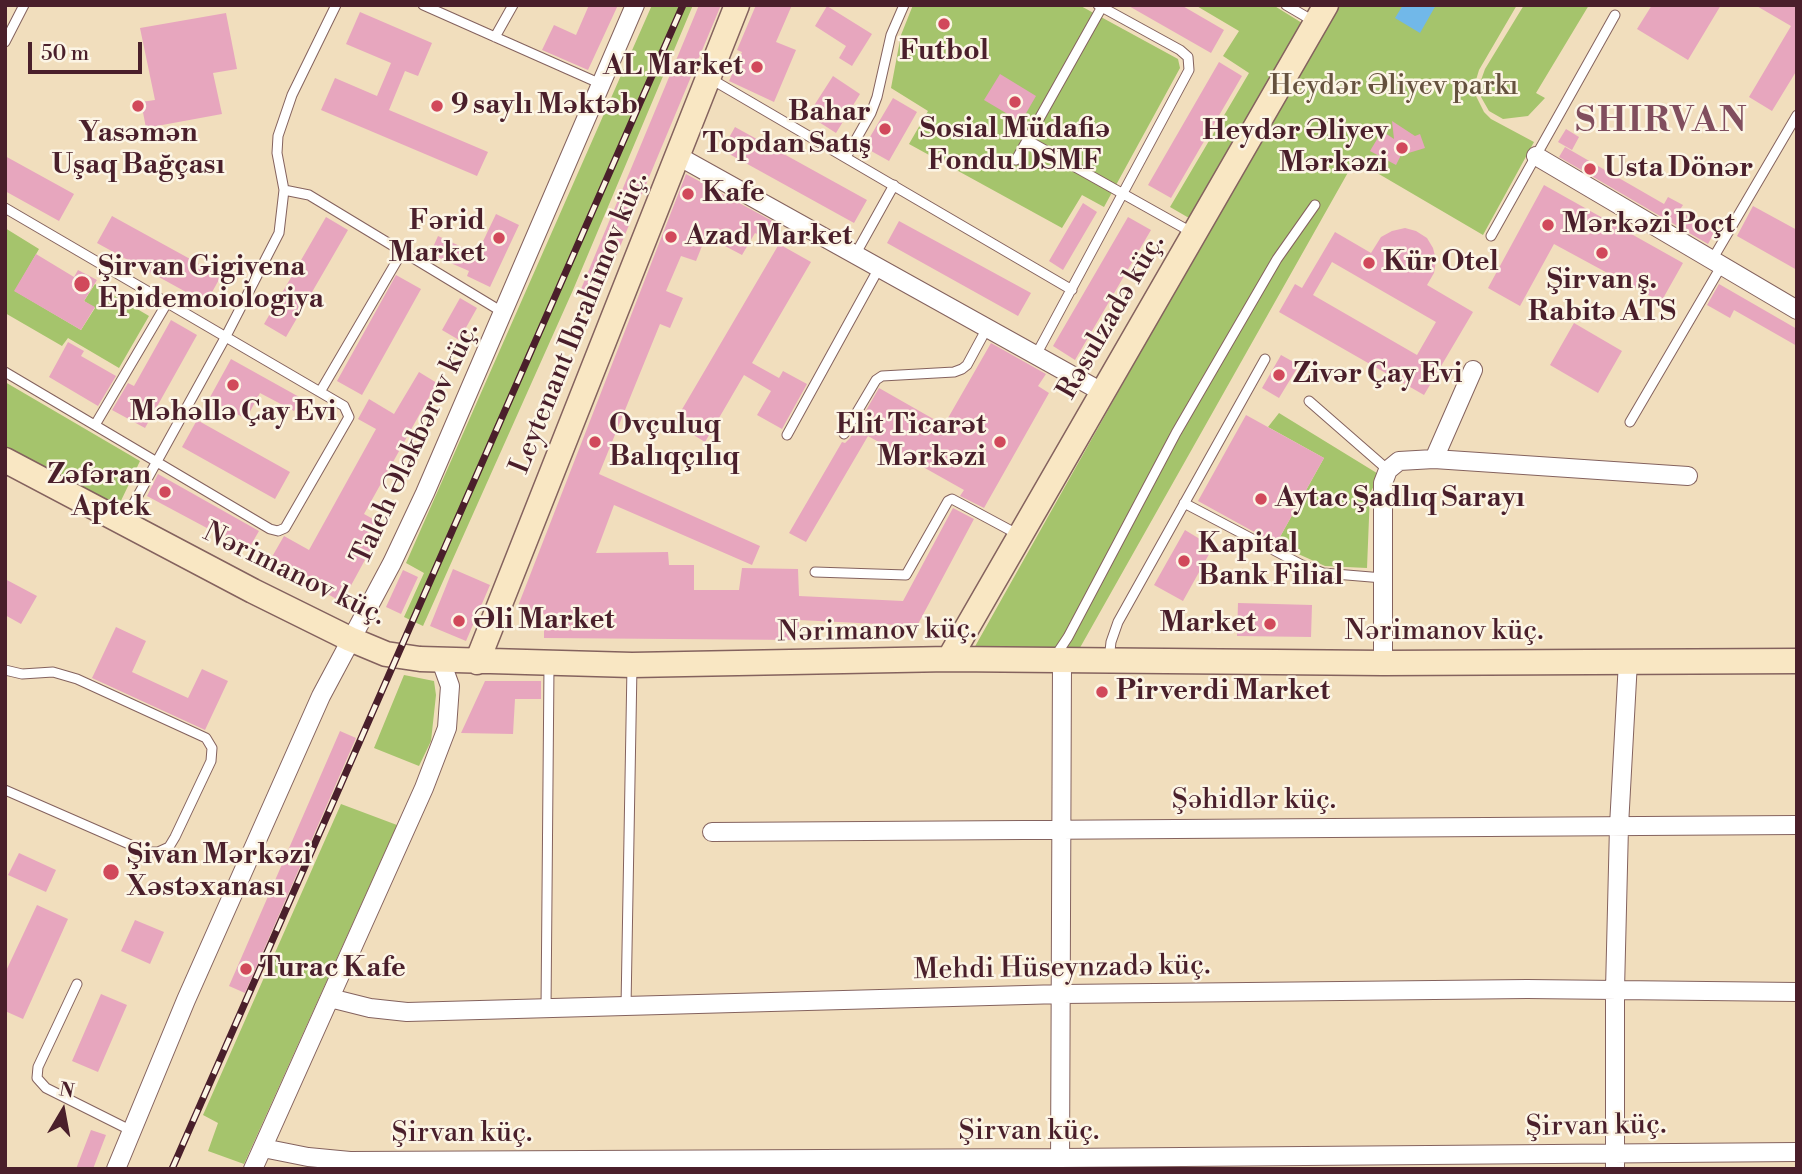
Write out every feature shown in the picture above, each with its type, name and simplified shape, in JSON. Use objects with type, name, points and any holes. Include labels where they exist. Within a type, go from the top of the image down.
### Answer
[{"type":"main road","name":"Leytenant Ibrahimov küç.","points":[[477,662],[737,5]]},
{"type":"main road","name":"Rəsulzadə küç.","points":[[949,659],[1321,14]]},
{"type":"main road","name":"Nərimanov küç.","points":[[5,460],[350,639],[398,657],[441,661],[632,665],[949,659],[1383,663],[1797,661]]},
{"type":"street","name":"Taleh Ələkbərov küç.","points":[[116,1169],[214,937],[321,696],[411,526],[635,5]]},
{"type":"street","points":[[678,156],[1102,393]]},
{"type":"street","points":[[1536,156],[1797,310]]},
{"type":"street","points":[[1434,459],[1473,370]]},
{"type":"street","points":[[1383,663],[1383,483],[1388,470],[1399,461],[1434,459],[1688,475]]},
{"type":"street","points":[[253,1169],[424,788],[447,728],[450,686],[441,661]]},
{"type":"street","points":[[1615,1161],[1619,826],[1628,661]]},
{"type":"street","points":[[1057,662],[1062,829],[1060,1164]]},
{"type":"street","name":"Şəhidlər küç.","points":[[712,832],[1797,825]]},
{"type":"street","name":"Mehdi Hüseynzadə küç.","points":[[330,998],[370,1008],[407,1012],[1062,994],[1615,990],[1797,992]]},
{"type":"street","name":"Şirvan küç.","points":[[262,1148],[308,1157],[350,1161],[1060,1164],[1615,1161],[1797,1152]]},
{"type":"lane","points":[[5,42],[8,29],[24,5]]},
{"type":"lane","points":[[123,523],[225,338],[279,233],[284,190],[277,153],[282,119],[336,5]]},
{"type":"lane","points":[[423,5],[601,83]]},
{"type":"lane","points":[[495,37],[513,5]]},
{"type":"lane","points":[[846,157],[871,113],[891,34],[904,5]]},
{"type":"lane","points":[[1286,5],[1321,14]]},
{"type":"lane","points":[[1016,160],[1101,6],[1188,57],[1189,70],[1036,355]]},
{"type":"lane","points":[[1491,236],[1615,15]]},
{"type":"lane","points":[[709,78],[1072,290]]},
{"type":"lane","points":[[1630,422],[1797,114]]},
{"type":"lane","points":[[1027,140],[1194,234]]},
{"type":"lane","points":[[855,255],[894,186]]},
{"type":"lane","points":[[284,190],[309,195],[504,314]]},
{"type":"lane","points":[[1057,662],[1176,433],[1277,259],[1315,205]]},
{"type":"lane","points":[[5,208],[344,406],[349,417],[285,528],[278,531],[270,529],[5,372]]},
{"type":"lane","points":[[320,392],[402,252]]},
{"type":"lane","points":[[787,435],[879,268]]},
{"type":"lane","points":[[95,425],[167,303]]},
{"type":"lane","points":[[844,434],[876,380],[882,376],[954,372],[962,369],[967,365],[987,328]]},
{"type":"lane","points":[[1109,662],[1111,642],[1118,622],[1265,359]]},
{"type":"lane","points":[[1309,401],[1388,470]]},
{"type":"lane","points":[[814,572],[906,575],[948,501],[952,499],[1020,536]]},
{"type":"lane","points":[[1184,503],[1302,565],[1323,573],[1383,578]]},
{"type":"lane","points":[[546,1010],[549,664]]},
{"type":"lane","points":[[626,1007],[632,665]]},
{"type":"lane","points":[[5,670],[22,674],[53,672],[77,679],[206,738],[212,748],[211,761],[175,837],[169,847],[158,852],[146,852],[5,790]]},
{"type":"lane","points":[[77,985],[38,1067],[37,1078],[46,1088],[132,1131]]},
{"type":"green space","points":[[652,5],[693,5],[573,290],[423,626],[404,617],[424,573],[406,563]]},
{"type":"green space","points":[[913,5],[1079,5],[1178,59],[1180,68],[1104,207],[1082,195],[1062,228],[909,144],[928,111],[891,88],[901,35]]},
{"type":"green space","points":[[1195,5],[1273,5],[1302,23],[1189,218],[1170,207],[1249,73],[1223,56],[1239,31]]},
{"type":"green space","name":"Heydər Əliyev parkı","points":[[1336,5],[1517,5],[1479,70],[1476,96],[1491,119],[1534,142],[1483,235],[1355,160],[1077,653],[973,650]]},
{"type":"green space","points":[[1524,5],[1589,5],[1536,93],[1545,98],[1528,116],[1503,119],[1489,111],[1481,97],[1480,83],[1485,69]]},
{"type":"green space","points":[[5,228],[39,249],[15,291],[81,330],[95,308],[84,301],[95,284],[149,316],[119,368],[68,338],[62,346],[5,313]]},
{"type":"green space","points":[[5,382],[140,461],[118,507],[5,449]]},
{"type":"green space","points":[[1279,413],[1380,475],[1370,493],[1367,568],[1325,566],[1276,544],[1324,458],[1268,427]]},
{"type":"green space","points":[[404,675],[434,681],[436,695],[431,741],[419,766],[374,748]]},
{"type":"green space","points":[[341,804],[397,825],[244,1164],[208,1151],[218,1123],[203,1115]]},
{"type":"water","points":[[1403,5],[1436,5],[1420,33],[1395,18]]},
{"type":"building","points":[[589,5],[618,5],[588,70],[542,50],[554,25],[576,35]]},
{"type":"building","points":[[699,5],[721,5],[599,297],[581,289]]},
{"type":"building","points":[[756,5],[792,5],[776,42],[796,50],[774,102],[729,81],[742,52],[737,50]]},
{"type":"building","points":[[1127,5],[1181,5],[1224,30],[1211,53]]},
{"type":"building","points":[[1652,5],[1721,5],[1688,60],[1637,29]]},
{"type":"building","points":[[1755,5],[1797,5],[1797,70],[1772,111],[1749,97],[1791,26]]},
{"type":"building","points":[[827,6],[872,34],[852,66],[839,58],[846,46],[815,26]]},
{"type":"building","points":[[360,12],[432,43],[418,76],[405,71],[389,110],[488,152],[477,176],[321,110],[335,78],[377,96],[391,63],[346,44]]},
{"type":"building","points":[[226,13],[237,69],[213,73],[222,114],[146,128],[141,102],[155,100],[140,28]]},
{"type":"building","points":[[1219,62],[1242,76],[1171,198],[1148,185]]},
{"type":"building","points":[[1000,74],[1036,96],[1021,122],[984,100]]},
{"type":"building","points":[[833,76],[860,94],[836,133],[808,115]]},
{"type":"building","points":[[893,98],[917,112],[889,161],[864,147]]},
{"type":"building","points":[[1392,121],[1415,136],[1420,134],[1425,148],[1402,153],[1396,165],[1370,151],[1382,131],[1394,139]]},
{"type":"building","points":[[735,127],[867,200],[854,223],[722,150]]},
{"type":"building","points":[[1566,129],[1579,137],[1572,150],[1558,142]]},
{"type":"building","points":[[1565,147],[1664,204],[1668,197],[1683,205],[1679,211],[1715,231],[1708,244],[1559,157]]},
{"type":"building","points":[[5,156],[74,194],[59,221],[5,191]]},
{"type":"building","points":[[686,174],[776,223],[767,239],[755,233],[742,255],[706,236],[696,261],[681,256],[666,291],[683,298],[670,328],[660,324],[599,474],[760,546],[752,565],[614,505],[596,553],[668,552],[669,565],[694,565],[694,590],[739,590],[742,568],[798,569],[799,596],[903,601],[953,508],[974,519],[917,626],[799,620],[799,640],[544,638],[544,614],[518,606]]},
{"type":"building","points":[[1544,185],[1683,263],[1661,302],[1554,244],[1520,306],[1488,288]]},
{"type":"building","points":[[1083,203],[1097,212],[1063,270],[1049,261]]},
{"type":"building","points":[[1753,206],[1797,230],[1797,270],[1737,236]]},
{"type":"building","points":[[496,214],[519,225],[490,287],[467,276],[469,271],[430,254],[438,236],[477,254]]},
{"type":"building","points":[[112,216],[221,276],[206,303],[97,243]]},
{"type":"building","points":[[326,217],[348,230],[286,337],[264,324]]},
{"type":"building","points":[[1128,217],[1151,230],[1075,360],[1053,346]]},
{"type":"building","points":[[899,221],[1031,293],[1018,316],[887,243]]},
{"type":"building","points":[[1405,228],[1427,238],[1436,260],[1434,273],[1427,285],[1473,312],[1424,395],[1279,312],[1295,284],[1302,288],[1335,232],[1371,253],[1381,237]],"holes":[[[1332,262],[1436,322],[1417,355],[1313,295]]]},
{"type":"building","points":[[779,244],[811,262],[752,363],[779,378],[783,371],[807,384],[782,429],[757,415],[771,391],[744,375],[705,442],[674,423]]},
{"type":"building","points":[[36,254],[74,277],[78,270],[97,280],[84,301],[95,307],[81,330],[14,291]]},
{"type":"building","points":[[396,275],[421,289],[362,395],[337,381]]},
{"type":"building","points":[[1719,284],[1797,329],[1797,346],[1734,310],[1730,318],[1707,305]]},
{"type":"building","points":[[460,298],[477,308],[459,340],[442,330]]},
{"type":"building","points":[[171,320],[197,335],[145,428],[112,410],[128,383],[134,386]]},
{"type":"building","points":[[1574,323],[1622,351],[1598,393],[1550,365]]},
{"type":"building","points":[[68,342],[84,351],[81,356],[116,376],[98,406],[49,377]]},
{"type":"building","points":[[991,343],[1046,374],[1038,386],[1049,393],[984,508],[960,496],[964,490],[868,436],[806,542],[789,533],[842,442],[845,443],[850,438],[879,388],[944,425]]},
{"type":"building","points":[[1281,355],[1299,365],[1279,398],[1262,388]]},
{"type":"building","points":[[231,359],[301,398],[294,411],[260,393],[246,419],[209,399]]},
{"type":"building","points":[[419,372],[437,383],[364,514],[384,525],[342,602],[269,562],[284,536],[309,550],[376,429],[358,419],[369,399],[394,414]]},
{"type":"building","points":[[1246,415],[1324,458],[1276,544],[1198,501]]},
{"type":"building","points":[[197,420],[290,472],[275,499],[182,447]]},
{"type":"building","points":[[158,474],[259,531],[248,550],[147,496]]},
{"type":"building","points":[[1185,530],[1213,547],[1183,601],[1154,585]]},
{"type":"building","points":[[453,569],[490,585],[466,641],[430,626]]},
{"type":"building","points":[[403,570],[418,577],[401,614],[386,607]]},
{"type":"building","points":[[5,579],[37,596],[21,624],[5,615]]},
{"type":"building","points":[[1238,603],[1312,605],[1311,637],[1237,636]]},
{"type":"building","points":[[116,627],[146,641],[132,672],[188,698],[202,669],[228,681],[205,730],[92,678]]},
{"type":"building","points":[[485,681],[541,681],[541,699],[515,699],[513,734],[461,733]]},
{"type":"building","points":[[340,731],[356,738],[245,993],[229,986]]},
{"type":"building","points":[[19,853],[56,870],[46,892],[8,875]]},
{"type":"building","points":[[37,905],[68,919],[23,1019],[5,1011],[5,973]]},
{"type":"building","points":[[135,920],[164,932],[150,964],[121,951]]},
{"type":"building","points":[[101,994],[127,1005],[98,1072],[72,1061]]},
{"type":"building","points":[[91,1130],[106,1135],[93,1169],[76,1169]]},
{"type":"railway","points":[[172,1169],[683,5]]},
{"type":"place","name":"Futbol","points":[[944,24]]},
{"type":"place","name":"AL Market","points":[[757,67]]},
{"type":"place","name":"Sosial Müdafiə Fondu DSMF","points":[[1015,102]]},
{"type":"place","name":"Yasəmən Uşaq Bağçası","points":[[138,106]]},
{"type":"place","name":"9 saylı Məktəb","points":[[437,106]]},
{"type":"place","name":"Bahar Topdan Satış","points":[[885,129]]},
{"type":"place","name":"Heydər Əliyev Mərkəzi","points":[[1402,148]]},
{"type":"place","name":"Usta Dönər","points":[[1590,169]]},
{"type":"place","name":"Kafe","points":[[688,194]]},
{"type":"place","name":"Mərkəzi Poçt","points":[[1548,225]]},
{"type":"place","name":"Azad Market","points":[[671,237]]},
{"type":"place","name":"Fərid Market","points":[[499,238]]},
{"type":"place","name":"Şirvan ş. Rabitə ATS","points":[[1602,253]]},
{"type":"place","name":"Kür Otel","points":[[1369,263]]},
{"type":"place","name":"Şirvan Gigiyena Epidemoiologiya","points":[[82,284]]},
{"type":"place","name":"Zivər Çay Evi","points":[[1279,375]]},
{"type":"place","name":"Məhəllə Çay Evi","points":[[233,385]]},
{"type":"place","name":"Ovçuluq Balıqçılıq","points":[[595,442]]},
{"type":"place","name":"Elit Ticarət Mərkəzi","points":[[1000,442]]},
{"type":"place","name":"Zəfəran Aptek","points":[[165,492]]},
{"type":"place","name":"Aytac Şadlıq Sarayı","points":[[1261,499]]},
{"type":"place","name":"Kapital Bank Filial","points":[[1184,561]]},
{"type":"place","name":"Əli Market","points":[[459,621]]},
{"type":"place","name":"Market","points":[[1270,624]]},
{"type":"place","name":"Pirverdi Market","points":[[1102,692]]},
{"type":"place","name":"Şivan Mərkəzi Xəstəxanası","points":[[111,872]]},
{"type":"place","name":"Turac Kafe","points":[[246,969]]},
{"type":"district","name":"SHIRVAN","points":[[1662,123]]}]
